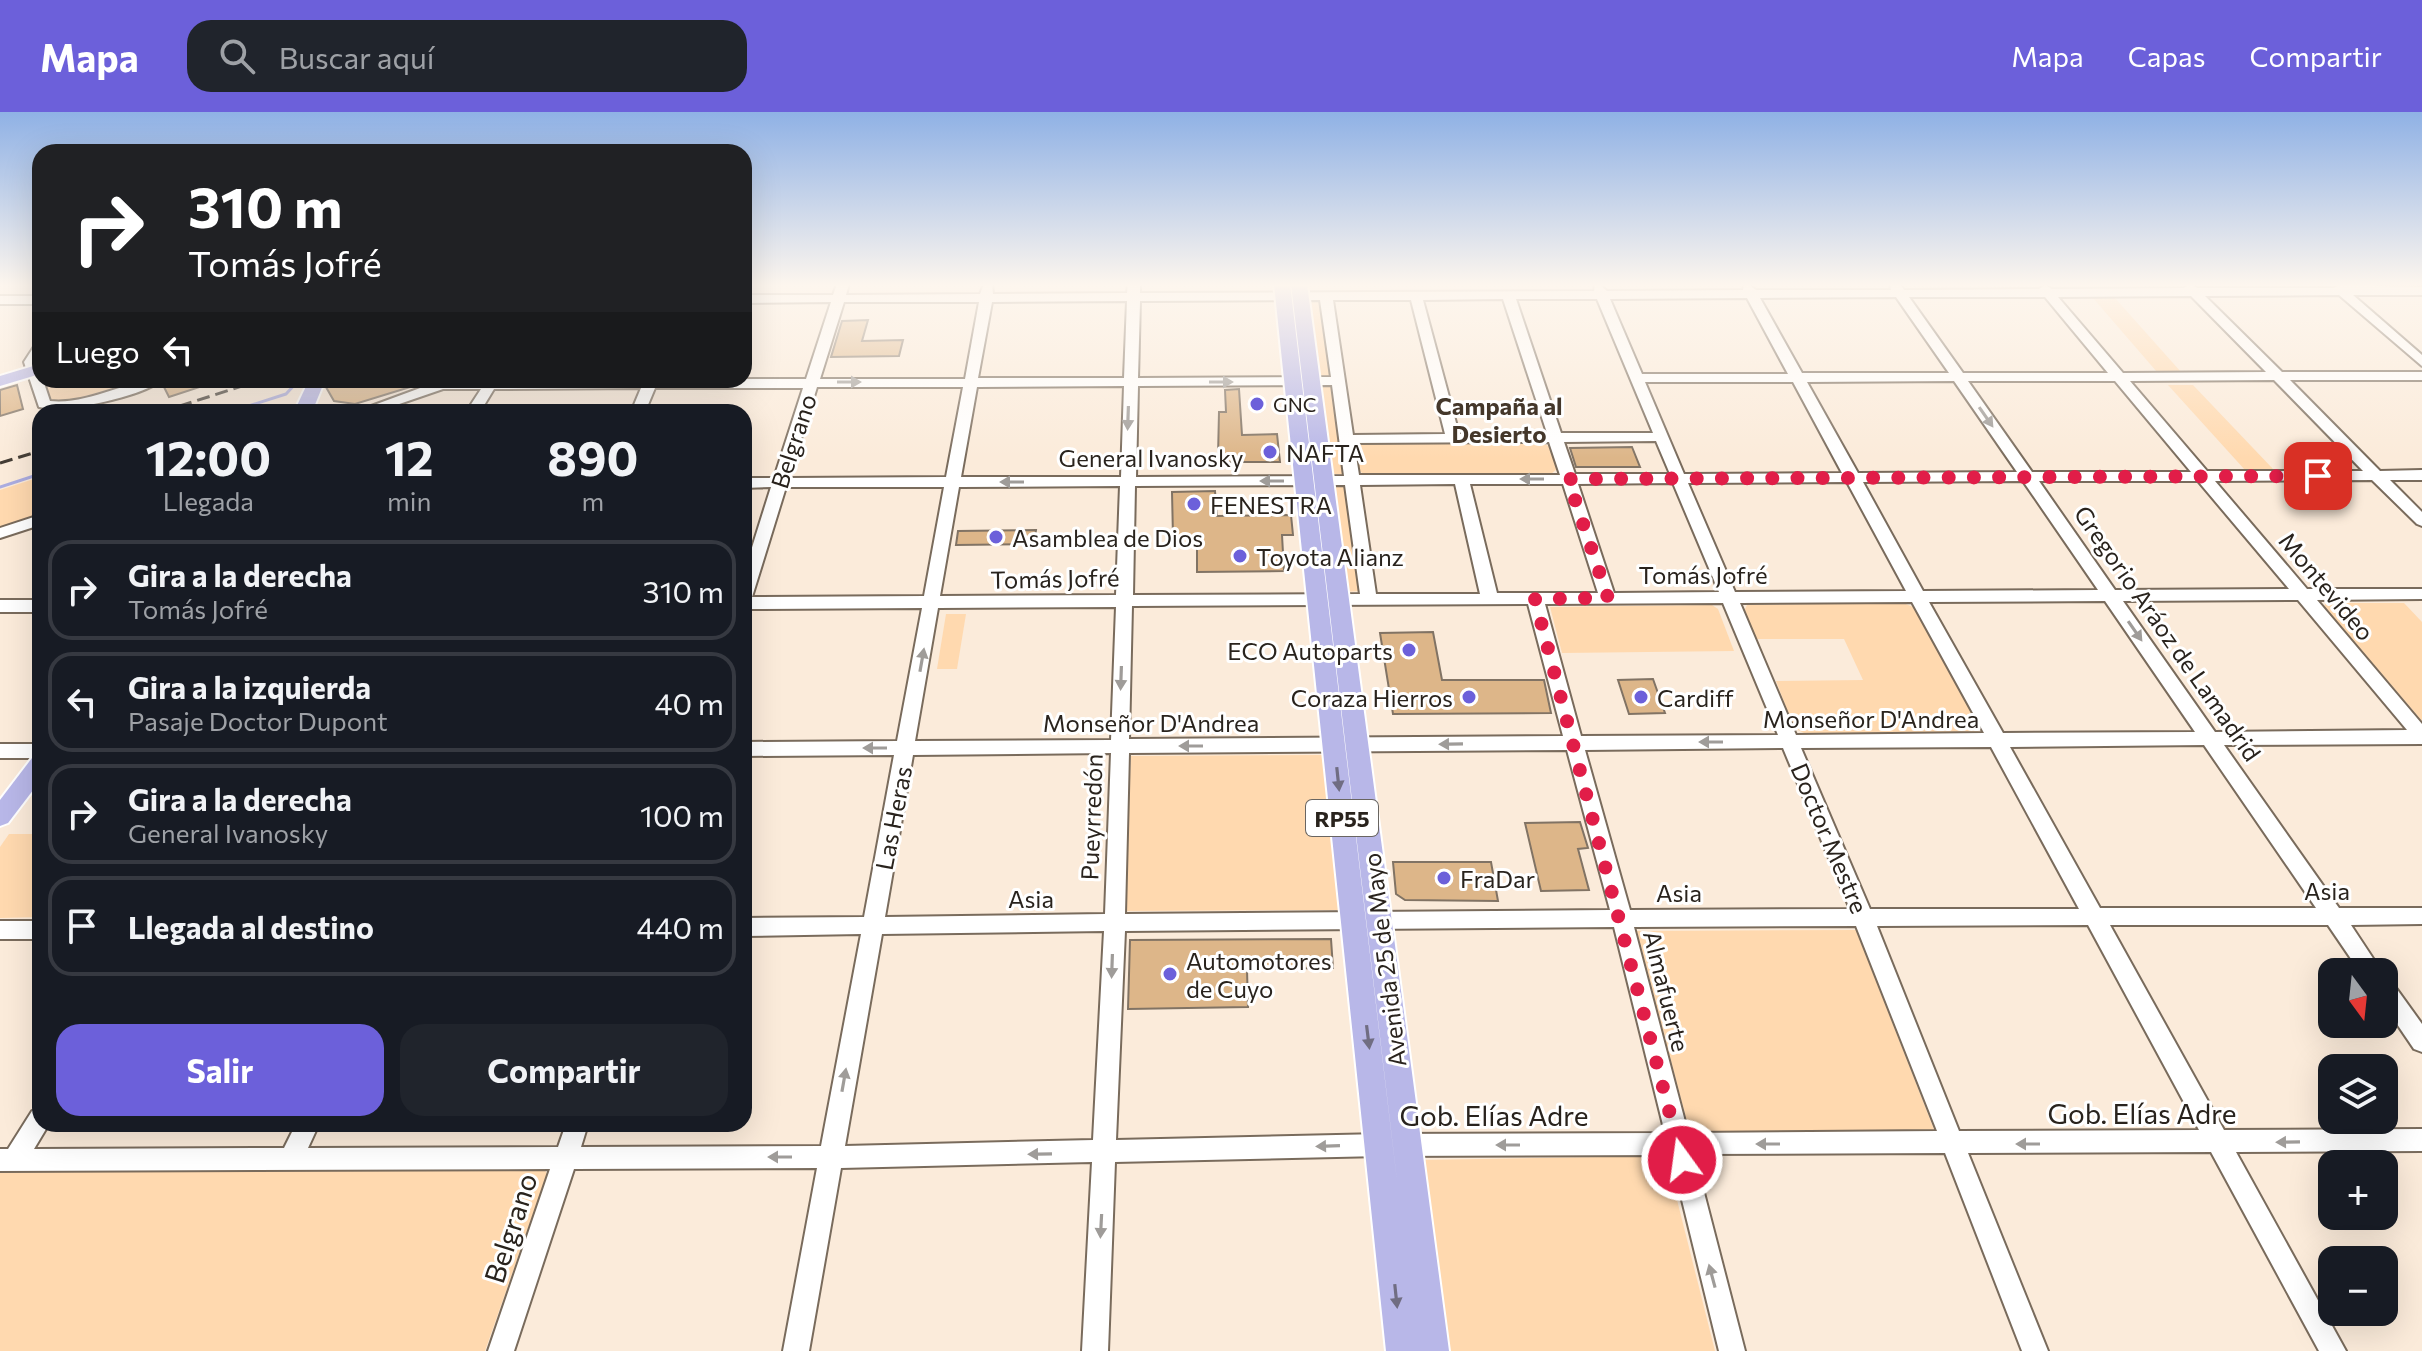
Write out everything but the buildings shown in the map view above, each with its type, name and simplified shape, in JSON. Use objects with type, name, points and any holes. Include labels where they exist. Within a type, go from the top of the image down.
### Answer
[{"type":"main road","name":"Avenida 25 de Mayo","points":[[1297,342],[1394,1145],[1433,1351]]},
{"type":"main road","points":[[0,381],[32,371]]},
{"type":"main road","points":[[0,817],[32,775]]},
{"type":"main road","name":"Avenida 25 de Mayo","points":[[1394,1145],[1402,1351]]},
{"type":"street","name":"Belgrano","points":[[752,573],[825,342]]},
{"type":"street","name":"Las Heras","points":[[796,1351],[979,342]]},
{"type":"street","name":"Pueyrredón","points":[[1095,1351],[1114,924],[1132,342]]},
{"type":"street","points":[[1332,342],[1369,600]]},
{"type":"street","points":[[1428,342],[1453,438]]},
{"type":"street","points":[[1523,342],[1608,598]]},
{"type":"street","name":"Doctor Mestre","points":[[1621,342],[1863,917],[2035,1351]]},
{"type":"street","points":[[1778,342],[2333,1351]]},
{"type":"street","name":"Gregorio Aráoz de Lamadrid","points":[[1934,342],[2362,958]]},
{"type":"street","name":"Montevideo","points":[[2090,342],[2422,737]]},
{"type":"street","points":[[2244,342],[2422,521]]},
{"type":"street","points":[[2399,342],[2422,362]]},
{"type":"street","points":[[1636,378],[2422,376]]},
{"type":"street","points":[[752,382],[1338,381]]},
{"type":"street","points":[[70,404],[127,388]]},
{"type":"street","points":[[385,404],[432,388]]},
{"type":"street","points":[[1346,439],[1660,437]]},
{"type":"street","name":"General Ivanosky","points":[[752,483],[2422,475]]},
{"type":"street","points":[[1462,480],[1490,600]]},
{"type":"street","points":[[0,533],[32,523]]},
{"type":"street","name":"Tomás Jofré","points":[[752,600],[933,603],[2422,594]]},
{"type":"street","name":"Almafuerte","points":[[1535,599],[1622,918],[1732,1351]]},
{"type":"street","points":[[0,606],[32,606]]},
{"type":"street","name":"Monseñor D'Andrea","points":[[752,749],[2422,737]]},
{"type":"street","points":[[0,751],[32,751]]},
{"type":"street","name":"Asia","points":[[752,927],[1366,919],[2422,916]]},
{"type":"street","points":[[0,930],[32,930]]},
{"type":"street","points":[[2398,1008],[2422,1042]]},
{"type":"street","points":[[8,1160],[32,1129]]},
{"type":"street","points":[[292,1157],[304,1132]]},
{"type":"street","name":"Belgrano","points":[[501,1351],[574,1132]]},
{"type":"street","name":"Gob. Elías Adre","points":[[8,1160],[831,1157],[1394,1145],[2422,1140]]},
{"type":"shaded area","points":[[1309,342],[1326,342],[1331,377],[1314,377]]},
{"type":"shaded area","points":[[2131,342],[2154,342],[2181,372],[2157,372]]},
{"type":"shaded area","points":[[1315,385],[1332,385],[1345,474],[1327,474]]},
{"type":"shaded area","points":[[2168,385],[2193,385],[2273,469],[2245,470]]},
{"type":"shaded area","points":[[44,388],[114,388],[57,404],[48,403]]},
{"type":"shaded area","points":[[1362,443],[1543,443],[1551,448],[1557,469],[1551,474],[1365,475],[1357,469],[1354,448]]},
{"type":"shaded area","points":[[32,480],[32,520],[0,531],[0,490]]},
{"type":"shaded area","points":[[1328,485],[1347,485],[1362,591],[1342,592]]},
{"type":"shaded area","points":[[1903,603],[1916,608],[1981,728],[1978,732],[1806,734],[1794,728],[1776,681],[1863,680],[1844,639],[1755,639],[1744,611],[1747,605]]},
{"type":"shaded area","points":[[2326,603],[2404,603],[2422,622],[2422,721],[2324,606]]},
{"type":"shaded area","points":[[1712,605],[1718,609],[1734,651],[1562,653],[1550,607]]},
{"type":"shaded area","points":[[946,614],[966,614],[957,669],[937,669]]},
{"type":"shaded area","points":[[1327,755],[1340,910],[1123,911],[1131,756]]},
{"type":"shaded area","points":[[9,834],[32,834],[32,917],[0,918],[0,847]]},
{"type":"shaded area","points":[[1856,930],[1935,1132],[1690,1133],[1637,931]]},
{"type":"shaded area","points":[[1666,1156],[1715,1351],[1446,1351],[1422,1160]]},
{"type":"shaded area","points":[[542,1165],[547,1174],[485,1351],[0,1351],[0,1170]]},
{"type":"waterway","points":[[255,404],[286,394],[292,388]]},
{"type":"waterway","points":[[0,487],[32,477]]},
{"type":"railway","points":[[186,404],[236,388]]},
{"type":"railway","points":[[0,463],[32,453]]},
{"type":"place","name":"GNC","points":[[1257,404]]},
{"type":"place","name":"NAFTA","points":[[1270,452]]},
{"type":"place","name":"FENESTRA","points":[[1194,504]]},
{"type":"place","name":"Asamblea de Dios","points":[[996,537]]},
{"type":"place","name":"Toyota Alianz","points":[[1240,556]]},
{"type":"place","name":"ECO Autoparts","points":[[1409,650]]},
{"type":"place","name":"Coraza Hierros","points":[[1469,697]]},
{"type":"place","name":"Cardiff","points":[[1641,697]]},
{"type":"place","name":"FraDar","points":[[1444,878]]},
{"type":"place","name":"Automotores de Cuyo","points":[[1170,974]]},
{"type":"district","name":"Campaña al Desierto","points":[[1499,419]]},
{"type":"route","points":[[1682,1160],[1622,918],[1535,599],[1608,598],[1568,479],[2318,476]]}]
